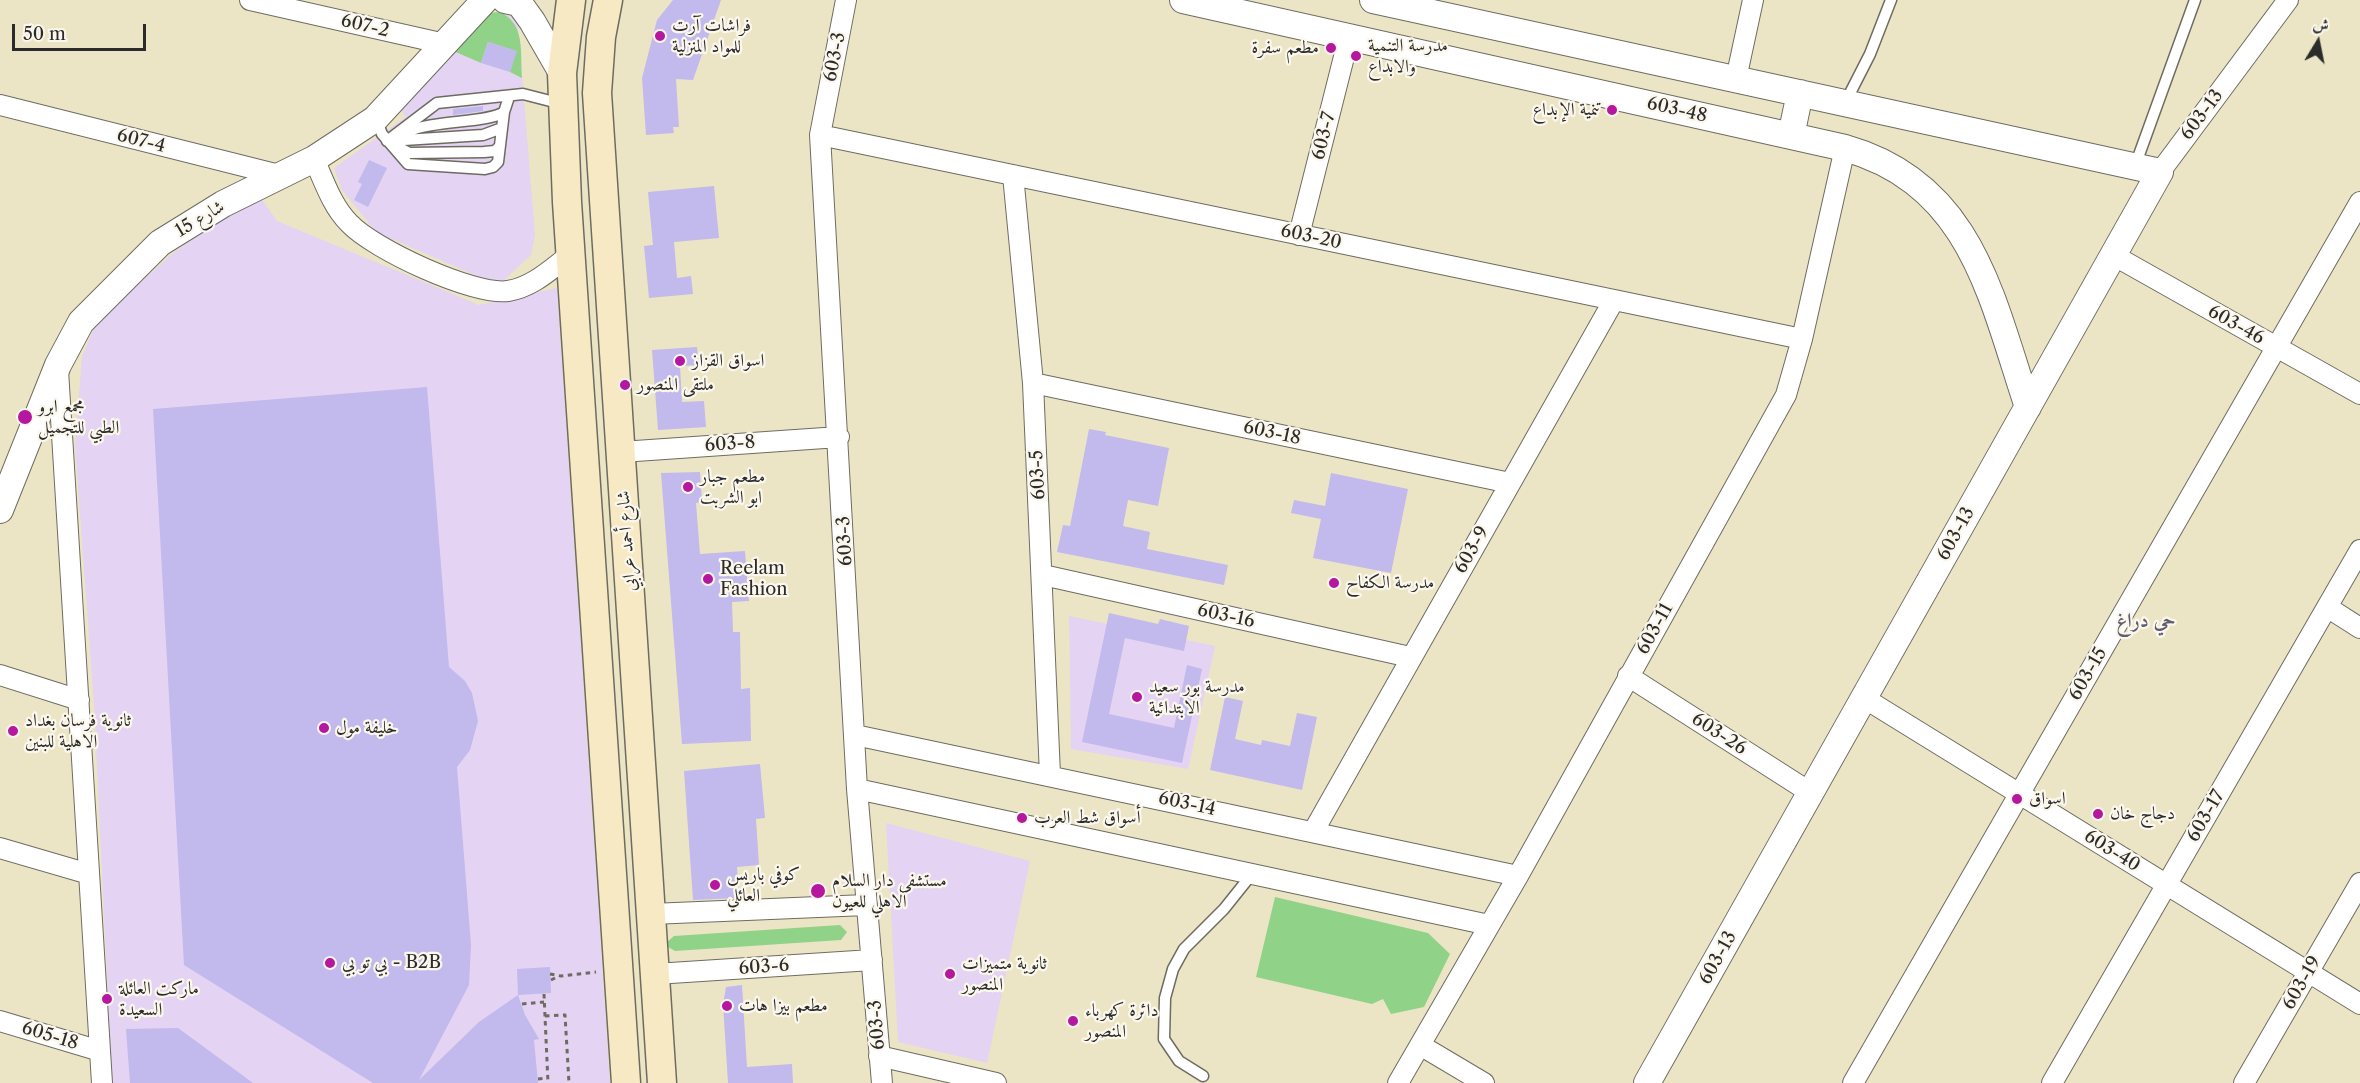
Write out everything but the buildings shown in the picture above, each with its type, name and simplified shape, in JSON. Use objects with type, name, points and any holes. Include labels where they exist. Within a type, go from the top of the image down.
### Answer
[{"type":"main road","name":"شارع أحمد عرابي","points":[[571,0],[562,73],[570,254],[626,1083]]},
{"type":"main road","name":"شارع أحمد عرابي","points":[[608,0],[597,93],[662,1083]]},
{"type":"street","name":"607-2","points":[[250,0],[445,44]]},
{"type":"street","points":[[482,4],[505,0],[519,3],[562,73]]},
{"type":"street","name":"603-3","points":[[846,0],[820,135],[839,437],[857,789],[882,1083]]},
{"type":"street","name":"603-48","points":[[1183,0],[1280,11],[1349,37],[1845,148],[1882,160],[1931,194],[1956,224],[1989,294],[2028,407]]},
{"type":"street","points":[[1373,0],[2147,169]]},
{"type":"street","points":[[1736,79],[1753,0]]},
{"type":"street","name":"603-13","points":[[1647,1083],[2113,255],[2147,169],[2288,0]]},
{"type":"street","name":"شارع 15","points":[[0,510],[58,365],[81,322],[160,243],[224,204],[314,159],[381,130],[445,44],[482,4]]},
{"type":"street","name":"603-7","points":[[1299,235],[1349,37]]},
{"type":"street","points":[[1791,136],[1800,93]]},
{"type":"street","name":"607-4","points":[[0,105],[283,176]]},
{"type":"street","name":"603-20","points":[[820,135],[1802,339]]},
{"type":"street","name":"603-11","points":[[1398,1083],[1518,876],[1786,395],[1802,339],[1845,148]]},
{"type":"street","points":[[314,159],[340,212],[359,233],[387,251],[482,290],[507,291],[530,284],[570,254]]},
{"type":"street","name":"603-5","points":[[1013,175],[1034,383],[1050,775]]},
{"type":"street","name":"603-15","points":[[1853,1083],[2360,202]]},
{"type":"street","name":"603-46","points":[[2113,255],[2360,394]]},
{"type":"street","name":"603-9","points":[[1313,832],[1614,300]]},
{"type":"street","points":[[58,365],[102,1083]]},
{"type":"street","name":"603-18","points":[[1034,383],[1510,483]]},
{"type":"street","name":"603-8","points":[[621,452],[839,437]]},
{"type":"street","name":"603-17","points":[[2052,1083],[2360,550]]},
{"type":"street","name":"603-16","points":[[1043,575],[1410,657]]},
{"type":"street","points":[[2327,607],[2360,628]]},
{"type":"street","points":[[0,675],[78,700]]},
{"type":"street","name":"603-26","points":[[1628,676],[1810,793]]},
{"type":"street","name":"603-40","points":[[1863,698],[2360,1004]]},
{"type":"street","name":"603-14","points":[[855,735],[1518,876]]},
{"type":"street","points":[[857,789],[1489,925]]},
{"type":"street","points":[[0,848],[89,874]]},
{"type":"street","name":"603-19","points":[[2244,1083],[2360,883]]},
{"type":"street","points":[[651,914],[866,905]]},
{"type":"street","name":"603-6","points":[[655,974],[872,960]]},
{"type":"street","name":"605-18","points":[[0,1021],[100,1051]]},
{"type":"street","points":[[1420,1045],[1484,1083]]},
{"type":"street","points":[[879,1056],[996,1083]]},
{"type":"lane","points":[[1845,103],[1870,54],[1891,0]]},
{"type":"lane","points":[[2147,169],[2195,0]]},
{"type":"lane","points":[[381,130],[437,103],[523,94],[563,104]]},
{"type":"lane","points":[[381,130],[408,164],[463,168],[493,167],[498,162],[504,112],[509,97]]},
{"type":"lane","points":[[381,130],[482,118],[504,112]]},
{"type":"lane","points":[[381,130],[483,135],[502,128]]},
{"type":"lane","points":[[381,130],[409,153],[484,152],[495,151],[500,146]]},
{"type":"lane","points":[[1203,1076],[1179,1062],[1164,1039],[1165,998],[1173,969],[1184,949],[1224,909],[1252,874]]},
{"type":"path","points":[[550,974],[596,972]]},
{"type":"path","points":[[551,980],[561,975]]},
{"type":"path","points":[[544,994],[548,1083]]},
{"type":"path","points":[[522,1004],[544,1002]]},
{"type":"path","points":[[545,1016],[565,1015],[569,1083]]},
{"type":"path","points":[[538,1079],[548,1078]]},
{"type":"shaded area","points":[[500,12],[512,17],[518,26],[535,235],[531,255],[502,282],[486,280],[376,232],[342,190],[334,168],[406,117],[400,109],[463,37]]},
{"type":"shaded area","points":[[258,194],[277,221],[479,305],[557,288],[610,1083],[112,1083],[94,705],[75,446],[82,357],[93,330],[121,300],[173,253]]},
{"type":"shaded area","name":"مدرسة بور سعيد الابتدائية","points":[[1069,616],[1215,646],[1188,769],[1071,749]]},
{"type":"shaded area","name":"ثانوية متميزات المنصور","points":[[886,823],[1030,861],[987,1063],[898,1042]]},
{"type":"green space","points":[[500,12],[508,17],[518,32],[522,78],[510,72],[516,51],[488,42],[481,63],[451,50],[486,13]]},
{"type":"green space","points":[[1275,897],[1428,933],[1450,954],[1424,1007],[1391,1014],[1383,999],[1372,1004],[1256,977]]},
{"type":"green space","points":[[840,925],[847,932],[841,940],[675,951],[668,947],[667,942],[674,936]]},
{"type":"place","name":"فراشات آرت للمواد المنزلية","points":[[660,36]]},
{"type":"place","name":"مطعم سفرة","points":[[1331,48]]},
{"type":"place","name":"مدرسة التنمية والابداع","points":[[1356,56]]},
{"type":"place","name":"تنمية الإبداع","points":[[1612,110]]},
{"type":"place","name":"اسواق القزاز","points":[[680,361]]},
{"type":"place","name":"ملتقى المنصور","points":[[625,385]]},
{"type":"place","name":"مجمع ابرو الطبي للتجميل","points":[[25,417]]},
{"type":"place","name":"مطعم جبار ابو الشربت","points":[[688,487]]},
{"type":"place","name":"Reelam Fashion","points":[[708,579]]},
{"type":"place","name":"مدرسة الكفاح","points":[[1334,583]]},
{"type":"place","name":"مدرسة بور سعيد الابتدائية","points":[[1137,697]]},
{"type":"place","name":"خليفة مول","points":[[324,728]]},
{"type":"place","name":"ثانوية فرسان بغداد الاهلية للبنين","points":[[13,731]]},
{"type":"place","name":"اسواق","points":[[2017,799]]},
{"type":"place","name":"دجاج خان","points":[[2098,814]]},
{"type":"place","name":"أسواق شط العرب","points":[[1022,818]]},
{"type":"place","name":"كوفي باريس العائلي","points":[[715,885]]},
{"type":"place","name":"مستشفى دار السلام الاهلي للعيون","points":[[818,891]]},
{"type":"place","name":"بي تو بي - B2B","points":[[330,963]]},
{"type":"place","name":"ثانوية متميزات المنصور","points":[[950,974]]},
{"type":"place","name":"ماركت العائلة السعيدة","points":[[107,999]]},
{"type":"place","name":"مطعم بيزا هات","points":[[727,1006]]},
{"type":"place","name":"دائرة كهرباء المنصور","points":[[1073,1021]]},
{"type":"district","name":"حي دراغ","points":[[2146,621]]}]
